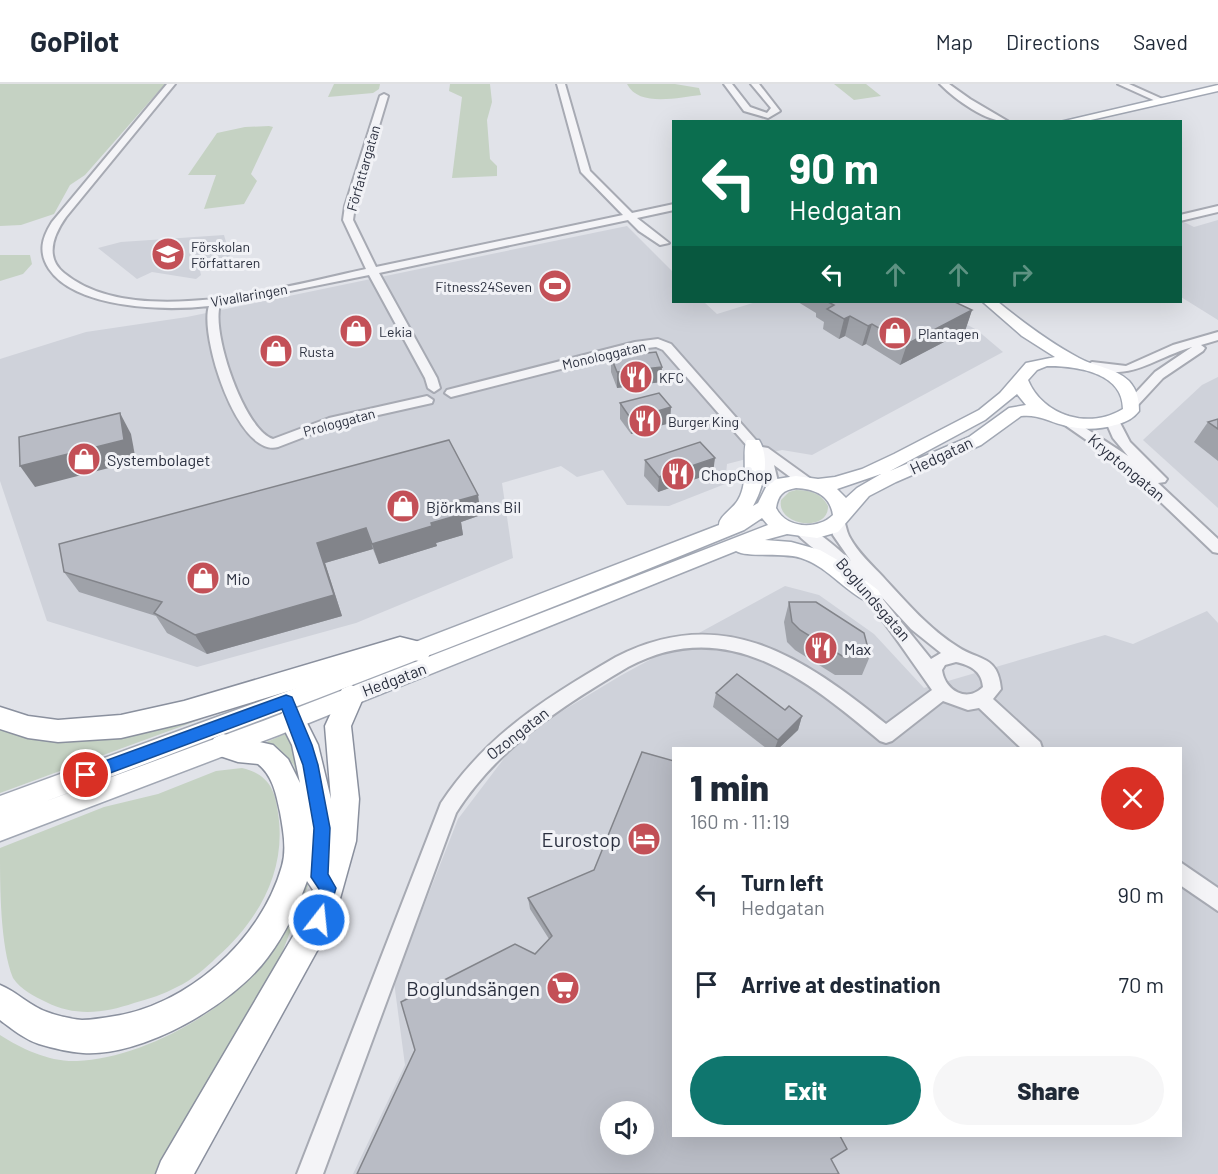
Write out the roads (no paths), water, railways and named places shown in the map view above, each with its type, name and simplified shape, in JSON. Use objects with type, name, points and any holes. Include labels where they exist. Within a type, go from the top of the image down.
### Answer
[{"type":"highway","points":[[0,718],[41,728],[75,730],[112,727],[193,709],[400,647],[419,651]]},
{"type":"highway","points":[[174,1174],[319,920],[342,841],[345,814],[338,726],[351,696]]},
{"type":"highway","points":[[289,710],[305,745],[311,765],[323,838],[320,877],[328,888]]},
{"type":"highway","points":[[0,1001],[13,1014],[46,1031],[86,1036],[112,1034],[140,1028],[182,1011],[224,982],[244,962],[276,921],[287,899],[298,865],[298,836],[292,799],[278,766],[263,753],[240,751],[223,746]]},
{"type":"main road","points":[[1074,120],[1218,88]]},
{"type":"main road","points":[[985,303],[1030,351],[1035,358],[1035,364],[1053,361],[1084,364]]},
{"type":"main road","points":[[991,303],[1027,333],[1055,352],[1121,382],[1130,392],[1133,402],[1131,411],[1113,422],[1097,424],[1066,420],[1047,413],[1031,401],[1022,390],[1020,380]]},
{"type":"main road","name":"Hedgatan","points":[[812,483],[833,484],[875,469],[965,424],[988,411],[1020,380],[1024,372],[1035,364]]},
{"type":"main road","name":"Hedgatan","points":[[840,519],[854,499],[864,492],[975,441],[1014,412],[1029,410],[1047,413]]},
{"type":"main road","points":[[716,542],[736,516],[755,485],[756,458],[753,444]]},
{"type":"main road","points":[[787,483],[812,483],[837,498],[841,504],[840,519],[824,531],[795,530],[770,514],[770,498],[787,483]]},
{"type":"main road","name":"Hedgatan","points":[[0,807],[289,710],[351,696],[716,542],[770,498]]},
{"type":"main road","name":"Hedgatan","points":[[0,829],[223,746],[289,710],[419,651],[602,580],[716,542],[772,530],[795,530]]},
{"type":"main road","points":[[716,542],[789,547],[827,562],[853,585],[871,595]]},
{"type":"street","name":"Vivallaringen","points":[[171,84],[70,206],[49,236],[48,255],[52,266],[65,279],[83,290],[118,300],[141,303],[166,305],[216,302],[672,207]]},
{"type":"street","points":[[561,84],[586,172],[644,229],[664,243]]},
{"type":"street","points":[[728,84],[747,109],[771,119]]},
{"type":"street","points":[[755,84],[775,108],[776,111],[771,119]]},
{"type":"street","points":[[944,84],[967,101],[1001,120]]},
{"type":"street","points":[[1122,84],[1163,101]]},
{"type":"street","name":"Författargatan","points":[[374,271],[348,220],[348,215],[384,96]]},
{"type":"street","points":[[757,101],[771,119]]},
{"type":"street","points":[[1182,218],[1218,209]]},
{"type":"street","points":[[374,271],[431,378],[434,388]]},
{"type":"street","name":"Prologgatan","points":[[216,302],[212,313],[212,324],[238,408],[254,436],[262,442],[273,444],[323,424],[427,400]]},
{"type":"street","points":[[1084,364],[1115,371],[1132,370],[1170,351],[1217,336]]},
{"type":"street","points":[[1133,402],[1159,375],[1217,336]]},
{"type":"street","name":"Monologgatan","points":[[451,393],[639,345],[658,343],[667,347],[753,444],[770,469],[770,498]]},
{"type":"street","points":[[444,387],[451,393],[450,398],[435,403],[427,400],[426,393],[434,388],[444,387]]},
{"type":"street","name":"Kryptongatan","points":[[1066,420],[1108,447],[1186,516],[1218,548]]},
{"type":"street","name":"Kryptongatan","points":[[1113,422],[1115,432],[1122,442],[1160,480],[1186,516]]},
{"type":"street","name":"Monologgatan","points":[[753,444],[812,483]]},
{"type":"street","name":"Boglundsgatan","points":[[840,519],[840,535],[858,560],[917,625],[956,655]]},
{"type":"street","name":"Boglundsgatan","points":[[795,530],[830,550],[915,648],[938,684]]},
{"type":"street","name":"Ozongatan","points":[[310,1174],[448,809],[473,770],[493,748],[589,682],[640,654],[667,645],[698,641],[738,644],[771,653],[809,675],[847,702],[886,735],[938,684]]},
{"type":"street","points":[[956,655],[975,660],[989,674],[992,689],[982,700],[965,702],[956,700],[938,684],[935,664],[939,659],[956,655]]},
{"type":"street","points":[[982,700],[1032,747]]},
{"type":"street","points":[[1182,874],[1218,901]]},
{"type":"place","name":"Förskolan Författaren","points":[[168,254]]},
{"type":"place","name":"Fitness24Seven","points":[[555,286]]},
{"type":"place","name":"Lekia","points":[[356,331]]},
{"type":"place","name":"Plantagen","points":[[895,333]]},
{"type":"place","name":"Rusta","points":[[276,351]]},
{"type":"place","name":"KFC","points":[[636,377]]},
{"type":"place","name":"Burger King","points":[[645,421]]},
{"type":"place","name":"Systembolaget","points":[[84,459]]},
{"type":"place","name":"ChopChop","points":[[678,474]]},
{"type":"place","name":"Björkmans Bil","points":[[403,506]]},
{"type":"place","name":"Mio","points":[[203,578]]},
{"type":"place","name":"Max","points":[[821,648]]},
{"type":"place","name":"Eurostop","points":[[644,839]]},
{"type":"place","name":"Boglundsängen","points":[[563,988]]}]
